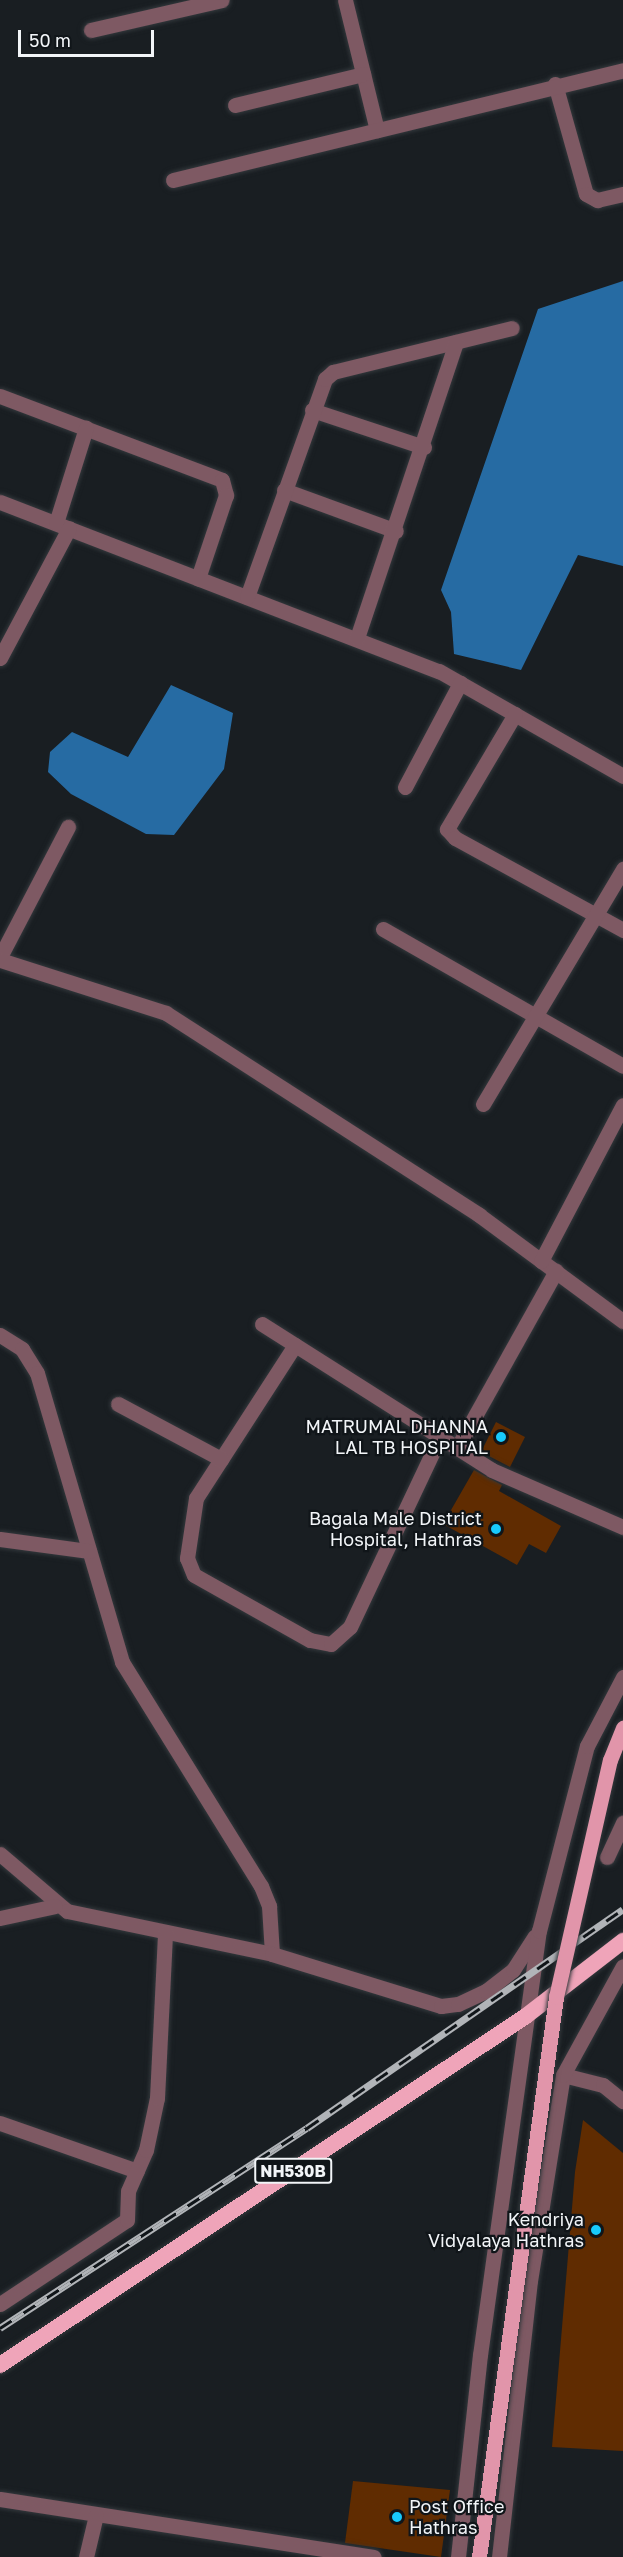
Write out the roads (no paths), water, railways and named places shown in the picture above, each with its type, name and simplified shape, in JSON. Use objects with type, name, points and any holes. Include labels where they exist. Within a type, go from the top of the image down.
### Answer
[{"type":"highway","name":"NH530B","points":[[0,2365],[526,2016],[623,1941]]},
{"type":"main road","points":[[479,2557],[556,1997],[610,1760],[623,1727]]},
{"type":"street","points":[[91,30],[222,0]]},
{"type":"street","points":[[345,0],[376,130]]},
{"type":"street","points":[[173,180],[555,84],[623,70]]},
{"type":"street","points":[[235,105],[363,74]]},
{"type":"street","points":[[555,84],[586,194],[597,200],[623,194]]},
{"type":"street","points":[[247,597],[320,385],[333,372],[512,328]]},
{"type":"street","points":[[357,638],[396,531],[456,342]]},
{"type":"street","points":[[0,396],[222,480],[226,495],[198,578]]},
{"type":"street","points":[[312,410],[424,447]]},
{"type":"street","points":[[0,658],[63,526],[86,428]]},
{"type":"street","points":[[284,490],[396,531]]},
{"type":"street","points":[[0,502],[357,638],[460,683],[623,776]]},
{"type":"street","points":[[405,787],[460,683]]},
{"type":"street","points":[[515,714],[447,829],[455,838],[623,930]]},
{"type":"street","points":[[68,827],[0,958],[166,1013],[478,1215],[623,1321]]},
{"type":"street","points":[[483,1104],[623,869]]},
{"type":"street","points":[[382,929],[623,1066]]},
{"type":"street","points":[[542,1261],[623,1105]]},
{"type":"street","points":[[458,1449],[556,1271]]},
{"type":"street","points":[[262,1324],[492,1470],[623,1527]]},
{"type":"street","points":[[0,1335],[22,1348],[37,1373],[122,1662],[261,1886],[268,1906],[272,1954]]},
{"type":"street","points":[[295,1345],[221,1459],[193,1508],[187,1558],[190,1569],[310,1640],[331,1644],[350,1627],[440,1437]]},
{"type":"street","points":[[118,1404],[221,1459]]},
{"type":"street","points":[[0,1539],[89,1551]]},
{"type":"street","points":[[458,2557],[480,2355],[538,1931],[587,1746],[623,1677]]},
{"type":"street","points":[[607,1857],[623,1823]]},
{"type":"street","points":[[0,1854],[55,1906]]},
{"type":"street","points":[[0,1918],[55,1906],[272,1954],[450,2006],[486,1991],[513,1970],[538,1931]]},
{"type":"street","points":[[0,2304],[123,2225],[128,2214],[128,2191],[153,2127],[157,2098],[165,1932]]},
{"type":"street","points":[[500,2557],[531,2280],[563,2075],[623,1966]]},
{"type":"street","points":[[563,2075],[603,2085],[623,2101]]},
{"type":"street","points":[[0,2123],[137,2171]]},
{"type":"street","points":[[0,2499],[374,2557]]},
{"type":"street","points":[[86,2557],[96,2515]]},
{"type":"water","points":[[623,281],[623,566],[578,555],[521,670],[454,654],[451,612],[441,590],[538,309]]},
{"type":"water","points":[[171,685],[233,713],[224,769],[174,835],[146,834],[71,794],[48,772],[50,752],[72,732],[128,757]]},
{"type":"railway","points":[[0,2328],[307,2128],[623,1909]]},
{"type":"place","name":"MATRUMAL DHANNA LAL TB HOSPITAL","points":[[501,1437]]},
{"type":"place","name":"Bagala Male District Hospital, Hathras","points":[[496,1529]]},
{"type":"place","name":"Kendriya Vidyalaya Hathras","points":[[596,2230]]},
{"type":"place","name":"Post Office Hathras","points":[[397,2517]]}]
